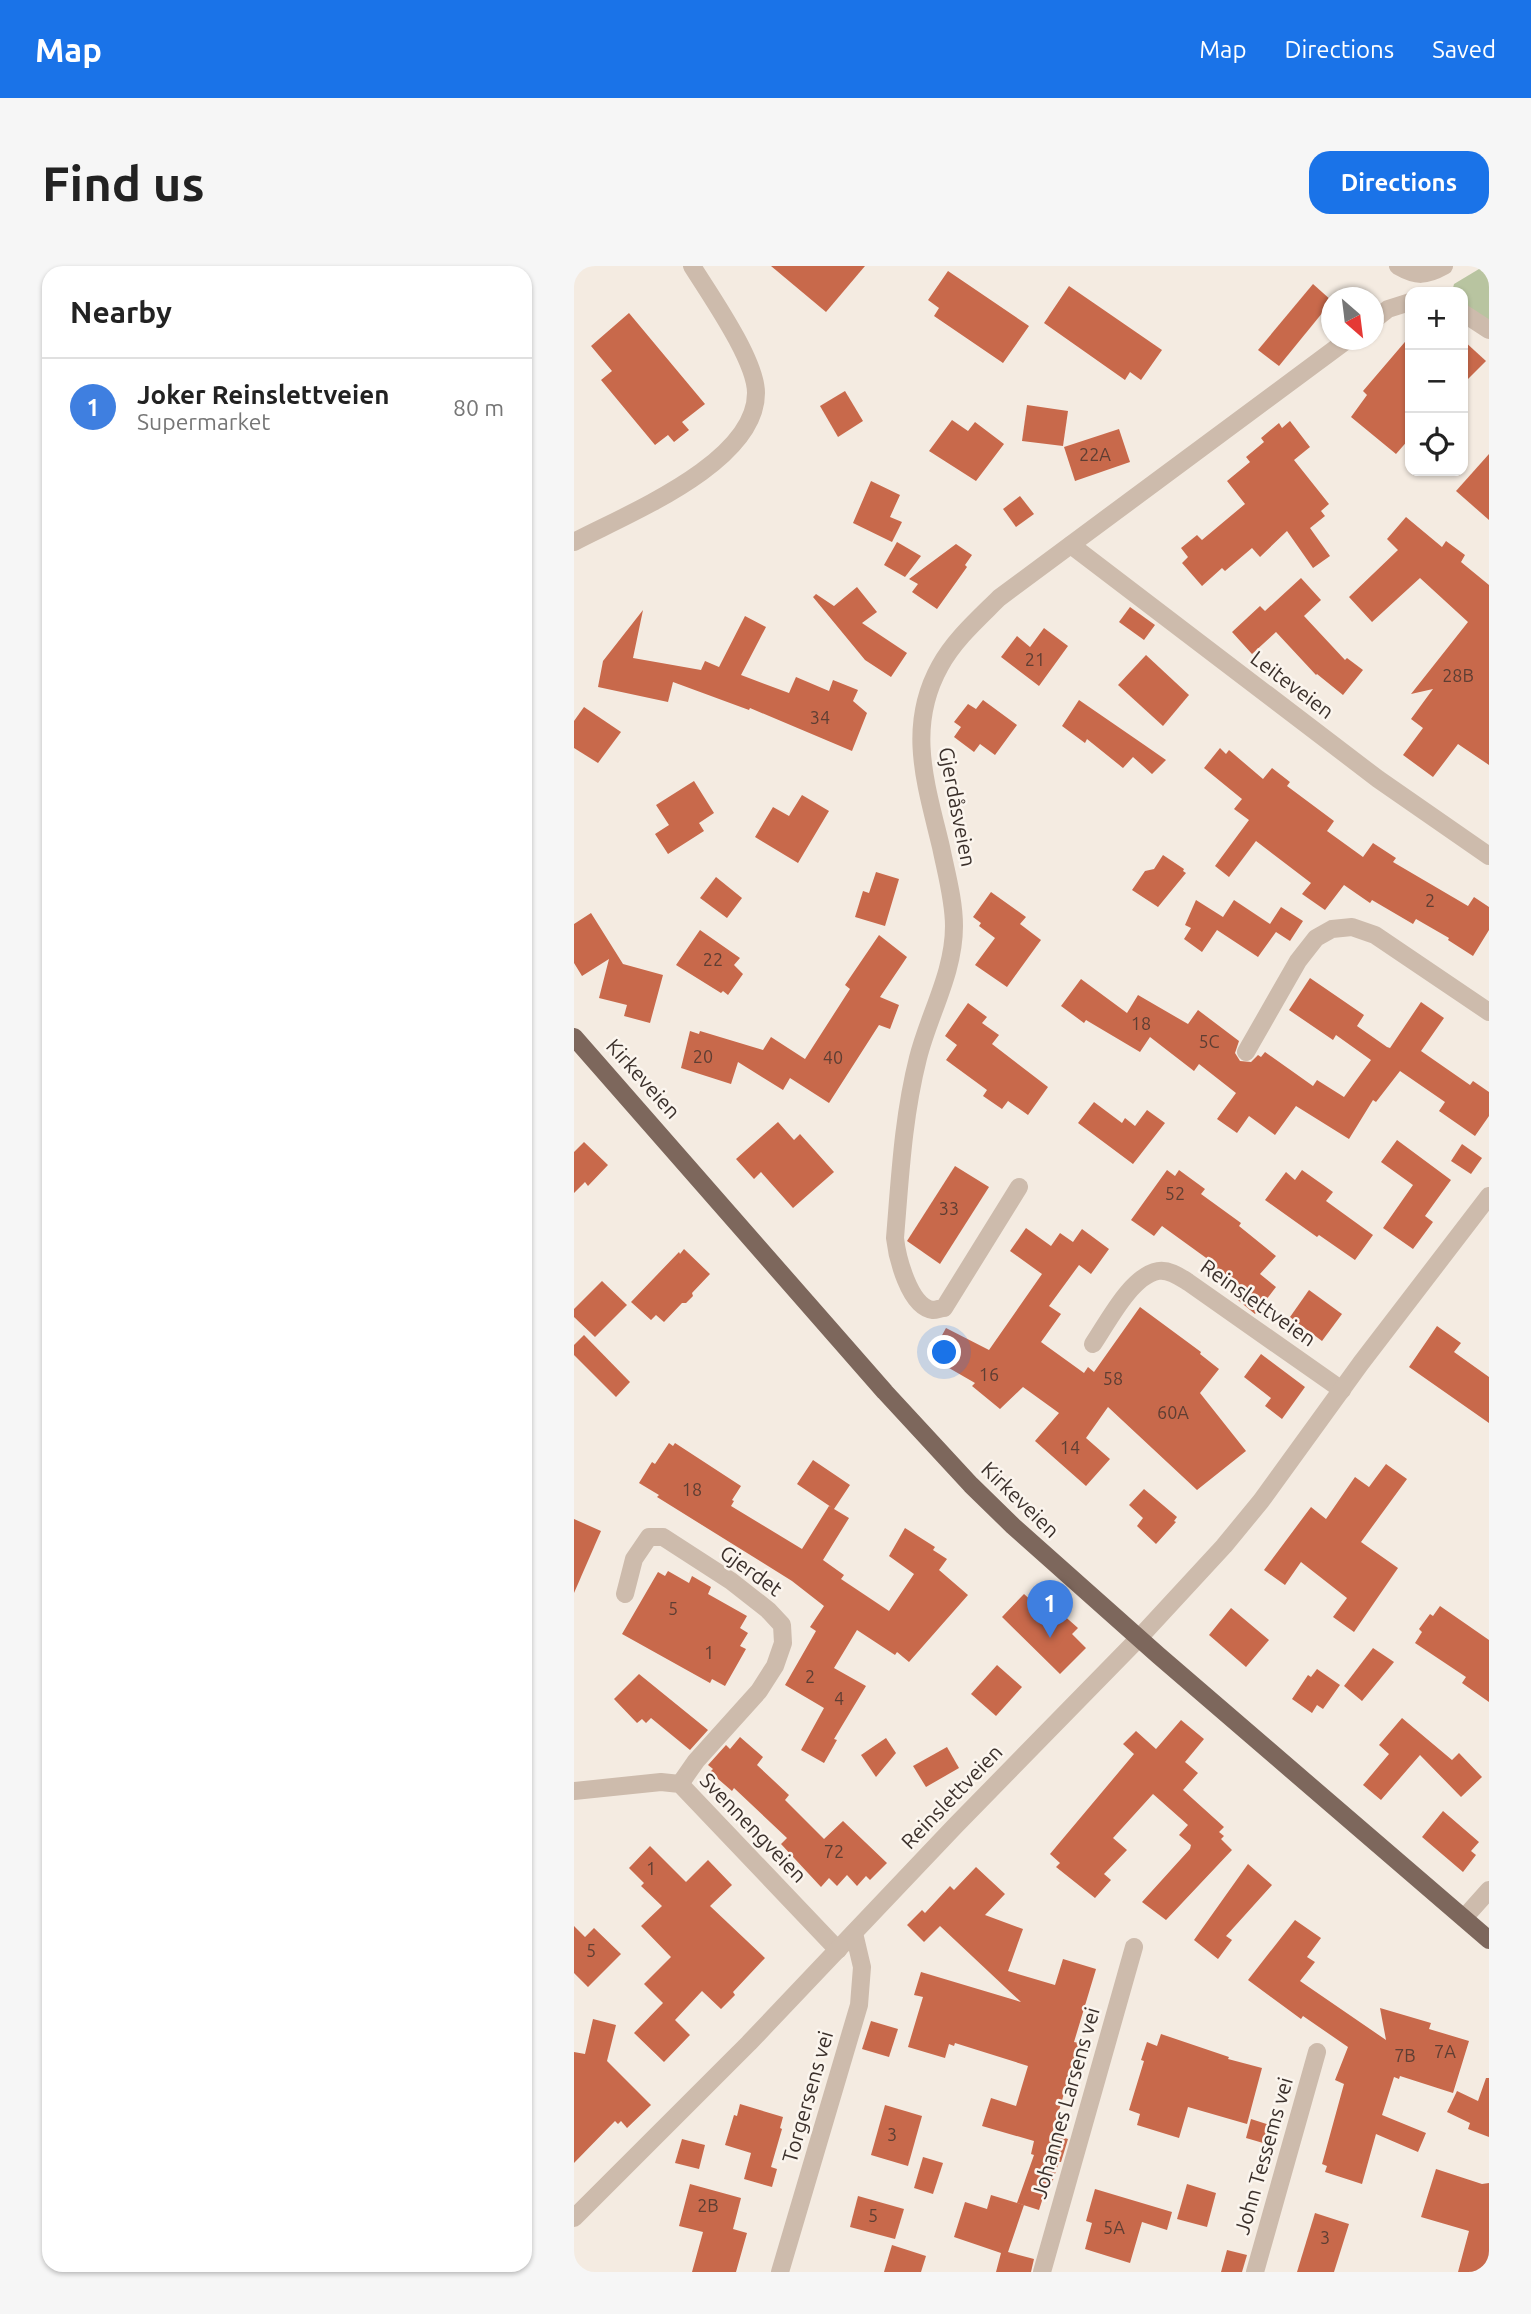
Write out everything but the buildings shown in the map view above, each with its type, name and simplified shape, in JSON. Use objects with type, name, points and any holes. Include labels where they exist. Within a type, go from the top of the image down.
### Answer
[{"type":"main road","name":"Kirkeveien","points":[[574,1037],[885,1392],[971,1485],[1139,1638],[1489,1940]]},
{"type":"street","points":[[574,542],[707,469],[733,447],[751,419],[756,393],[749,364],[692,266]]},
{"type":"street","points":[[1398,266],[1413,274],[1425,276],[1444,266]]},
{"type":"street","points":[[1384,312],[1405,304]]},
{"type":"street","points":[[1468,316],[1489,330]]},
{"type":"street","name":"Gjerdåsveien","points":[[1019,1187],[944,1308],[932,1310],[924,1306],[905,1281],[895,1238],[911,1085],[919,1052],[950,959],[954,925],[947,874],[922,767],[920,732],[923,713],[940,665],[964,633],[999,598],[1334,350]]},
{"type":"street","name":"Leiteveien","points":[[1072,545],[1378,779],[1489,856]]},
{"type":"street","points":[[1246,1052],[1298,961],[1316,938],[1332,929],[1352,927],[1374,935],[1489,1012]]},
{"type":"street","name":"Reinslettveien","points":[[574,2218],[838,1950],[1224,1546],[1261,1501],[1489,1196]]},
{"type":"street","name":"Reinslettveien","points":[[1093,1343],[1131,1288],[1144,1277],[1160,1270],[1173,1273],[1188,1282],[1342,1390]]},
{"type":"street","name":"Gjerdet","points":[[625,1594],[634,1559],[649,1537],[663,1537],[732,1581],[782,1625],[783,1643],[775,1666],[759,1691],[696,1761],[680,1784]]},
{"type":"street","name":"Svennengveien","points":[[574,1791],[661,1782],[680,1784],[838,1950]]},
{"type":"street","points":[[1464,1918],[1489,1890]]},
{"type":"street","name":"Torgersens vei","points":[[780,2272],[859,2005],[862,1967],[854,1933]]},
{"type":"street","name":"Johannes Larsens vei","points":[[1042,2272],[1134,1947]]},
{"type":"street","name":"John Tessems vei","points":[[1255,2272],[1317,2052]]},
{"type":"green space","points":[[1484,266],[1489,266],[1489,326],[1468,311],[1468,287],[1453,287]]},
{"type":"place","name":"Joker Reinslettveien","points":[[1050,1638]]}]
